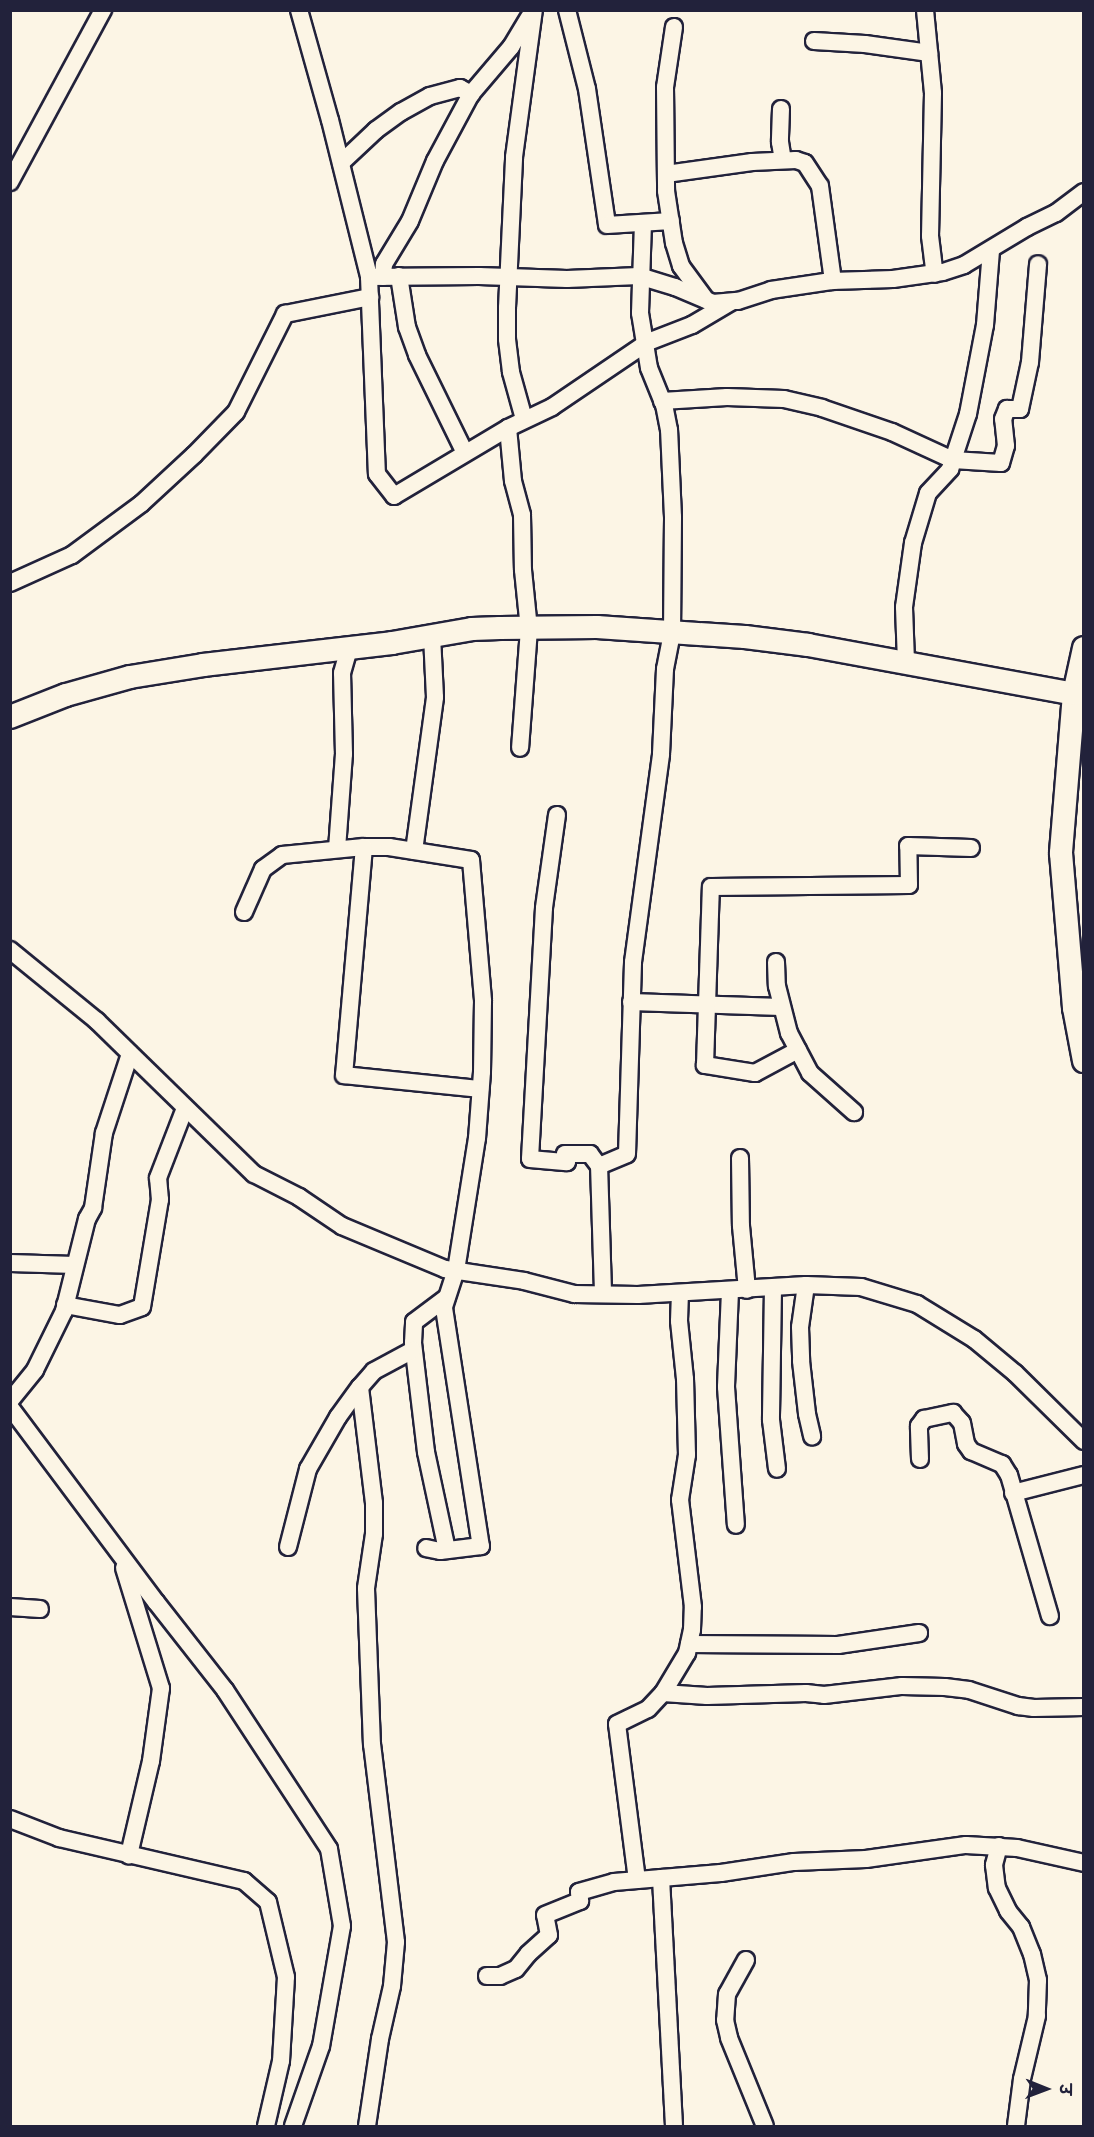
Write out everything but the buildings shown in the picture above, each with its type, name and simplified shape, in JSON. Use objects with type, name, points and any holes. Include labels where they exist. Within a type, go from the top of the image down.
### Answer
[{"type":"street","points":[[10,182],[103,10]]},
{"type":"street","points":[[299,10],[341,164],[383,277],[407,327],[417,355],[465,453]]},
{"type":"street","points":[[533,10],[511,47],[471,94],[435,161],[410,221],[384,264],[383,277],[369,297],[377,474],[393,496],[524,419],[552,407],[644,345],[692,325],[731,302]]},
{"type":"street","points":[[524,419],[512,372],[507,339],[515,148],[533,10]]},
{"type":"street","points":[[567,10],[588,97],[607,225],[671,221]]},
{"type":"street","points":[[925,10],[933,93],[930,236],[935,274]]},
{"type":"street","points":[[674,27],[665,87],[666,174],[671,221],[681,266],[706,301]]},
{"type":"street","points":[[814,41],[929,53]]},
{"type":"street","points":[[341,164],[376,130],[400,112],[444,92],[460,88],[471,94]]},
{"type":"street","points":[[781,110],[780,142],[783,160]]},
{"type":"street","points":[[666,174],[783,160],[805,163],[820,186],[834,281]]},
{"type":"street","points":[[383,277],[567,279],[643,277],[675,286],[713,303],[731,302],[771,290],[834,281],[893,279],[935,274],[964,265],[1027,227],[1056,213],[1083,192]]},
{"type":"street","points":[[599,1166],[627,1154],[631,1002],[638,914],[661,754],[665,669],[672,633],[673,517],[669,430],[644,345],[640,313],[643,223]]},
{"type":"street","points":[[906,662],[904,608],[913,543],[928,493],[950,469],[968,414],[981,352],[991,250]]},
{"type":"street","points":[[662,401],[728,397],[784,399],[822,408],[892,432],[953,460],[1001,463],[1006,446],[1003,419],[1007,409],[1020,409],[1030,362],[1038,264]]},
{"type":"street","points":[[10,583],[72,555],[141,504],[195,455],[236,412],[285,314],[369,297]]},
{"type":"street","points":[[508,428],[513,481],[522,515],[523,570],[529,629],[520,748]]},
{"type":"street","points":[[10,717],[66,695],[130,677],[203,665],[349,648],[472,630],[597,627],[745,637],[808,645],[1074,694]]},
{"type":"street","points":[[414,851],[435,697],[432,636]]},
{"type":"street","points":[[337,849],[344,754],[342,673],[349,648]]},
{"type":"street","points":[[1083,648],[1074,694],[1061,853],[1074,1008],[1083,1061]]},
{"type":"street","points":[[556,815],[544,908],[530,1159],[567,1162],[565,1154],[590,1154],[599,1166],[603,1292]]},
{"type":"street","points":[[798,1050],[755,1073],[705,1065],[711,887],[909,885],[908,846],[971,848]]},
{"type":"street","points":[[364,847],[344,1075],[480,1089]]},
{"type":"street","points":[[244,912],[263,869],[282,855],[364,847],[414,851],[471,860],[483,1001],[480,1089],[477,1138],[456,1270],[444,1308],[481,1546],[447,1550],[426,1548]]},
{"type":"street","points":[[10,950],[97,1021],[254,1174],[299,1197],[342,1226],[435,1265],[524,1281],[574,1294],[680,1293],[806,1285],[861,1287],[918,1304],[974,1339],[1015,1372],[1083,1441]]},
{"type":"street","points":[[776,963],[781,1007],[789,1033],[810,1073],[854,1112]]},
{"type":"street","points":[[631,1002],[781,1007]]},
{"type":"street","points":[[130,1054],[104,1133],[93,1208],[87,1218],[65,1305],[35,1370],[12,1409],[225,1690],[329,1849],[342,1926],[321,2046],[293,2127]]},
{"type":"street","points":[[65,1305],[120,1316],[142,1307],[160,1200],[158,1178],[185,1108]]},
{"type":"street","points":[[740,1158],[741,1226],[747,1290]]},
{"type":"street","points":[[10,1263],[75,1265]]},
{"type":"street","points":[[806,1285],[800,1327],[801,1361],[812,1436]]},
{"type":"street","points":[[773,1288],[771,1420],[777,1469]]},
{"type":"street","points":[[730,1291],[726,1388],[736,1525]]},
{"type":"street","points":[[637,1880],[617,1724],[648,1709],[663,1693],[687,1653],[693,1607],[680,1500],[687,1455],[685,1379],[679,1321],[680,1293]]},
{"type":"street","points":[[447,1297],[414,1322],[414,1350],[426,1452],[447,1550]]},
{"type":"street","points":[[288,1546],[308,1469],[338,1417],[374,1371],[414,1350]]},
{"type":"street","points":[[360,1387],[374,1503],[374,1534],[366,1588],[372,1745],[396,1942],[392,1986],[380,2039],[367,2127]]},
{"type":"street","points":[[920,1459],[919,1426],[924,1419],[953,1413],[962,1423],[966,1444],[971,1451],[1002,1464],[1009,1475],[1050,1616]]},
{"type":"street","points":[[1013,1493],[1083,1475]]},
{"type":"street","points":[[117,1550],[130,1582],[161,1688],[151,1761],[129,1855]]},
{"type":"street","points":[[10,1607],[40,1609]]},
{"type":"street","points":[[689,1644],[838,1645],[919,1633]]},
{"type":"street","points":[[663,1693],[707,1696],[806,1692],[824,1695],[902,1686],[945,1687],[969,1690],[1018,1706],[1083,1707]]},
{"type":"street","points":[[10,1819],[59,1838],[244,1881],[268,1902],[286,1977],[281,2061],[266,2127]]},
{"type":"street","points":[[487,1976],[500,1976],[516,1969],[528,1954],[549,1935],[545,1915],[580,1901],[579,1892],[614,1882],[721,1873],[794,1862],[866,1859],[966,1845],[999,1846],[1054,1854],[1083,1863]]},
{"type":"street","points":[[999,1846],[994,1865],[997,1888],[1008,1911],[1022,1927],[1032,1953],[1038,1980],[1037,2016],[1022,2079],[1016,2127]]},
{"type":"street","points":[[662,1878],[674,2127]]},
{"type":"street","points":[[746,1960],[727,1994],[725,2020],[729,2038],[765,2127]]}]
